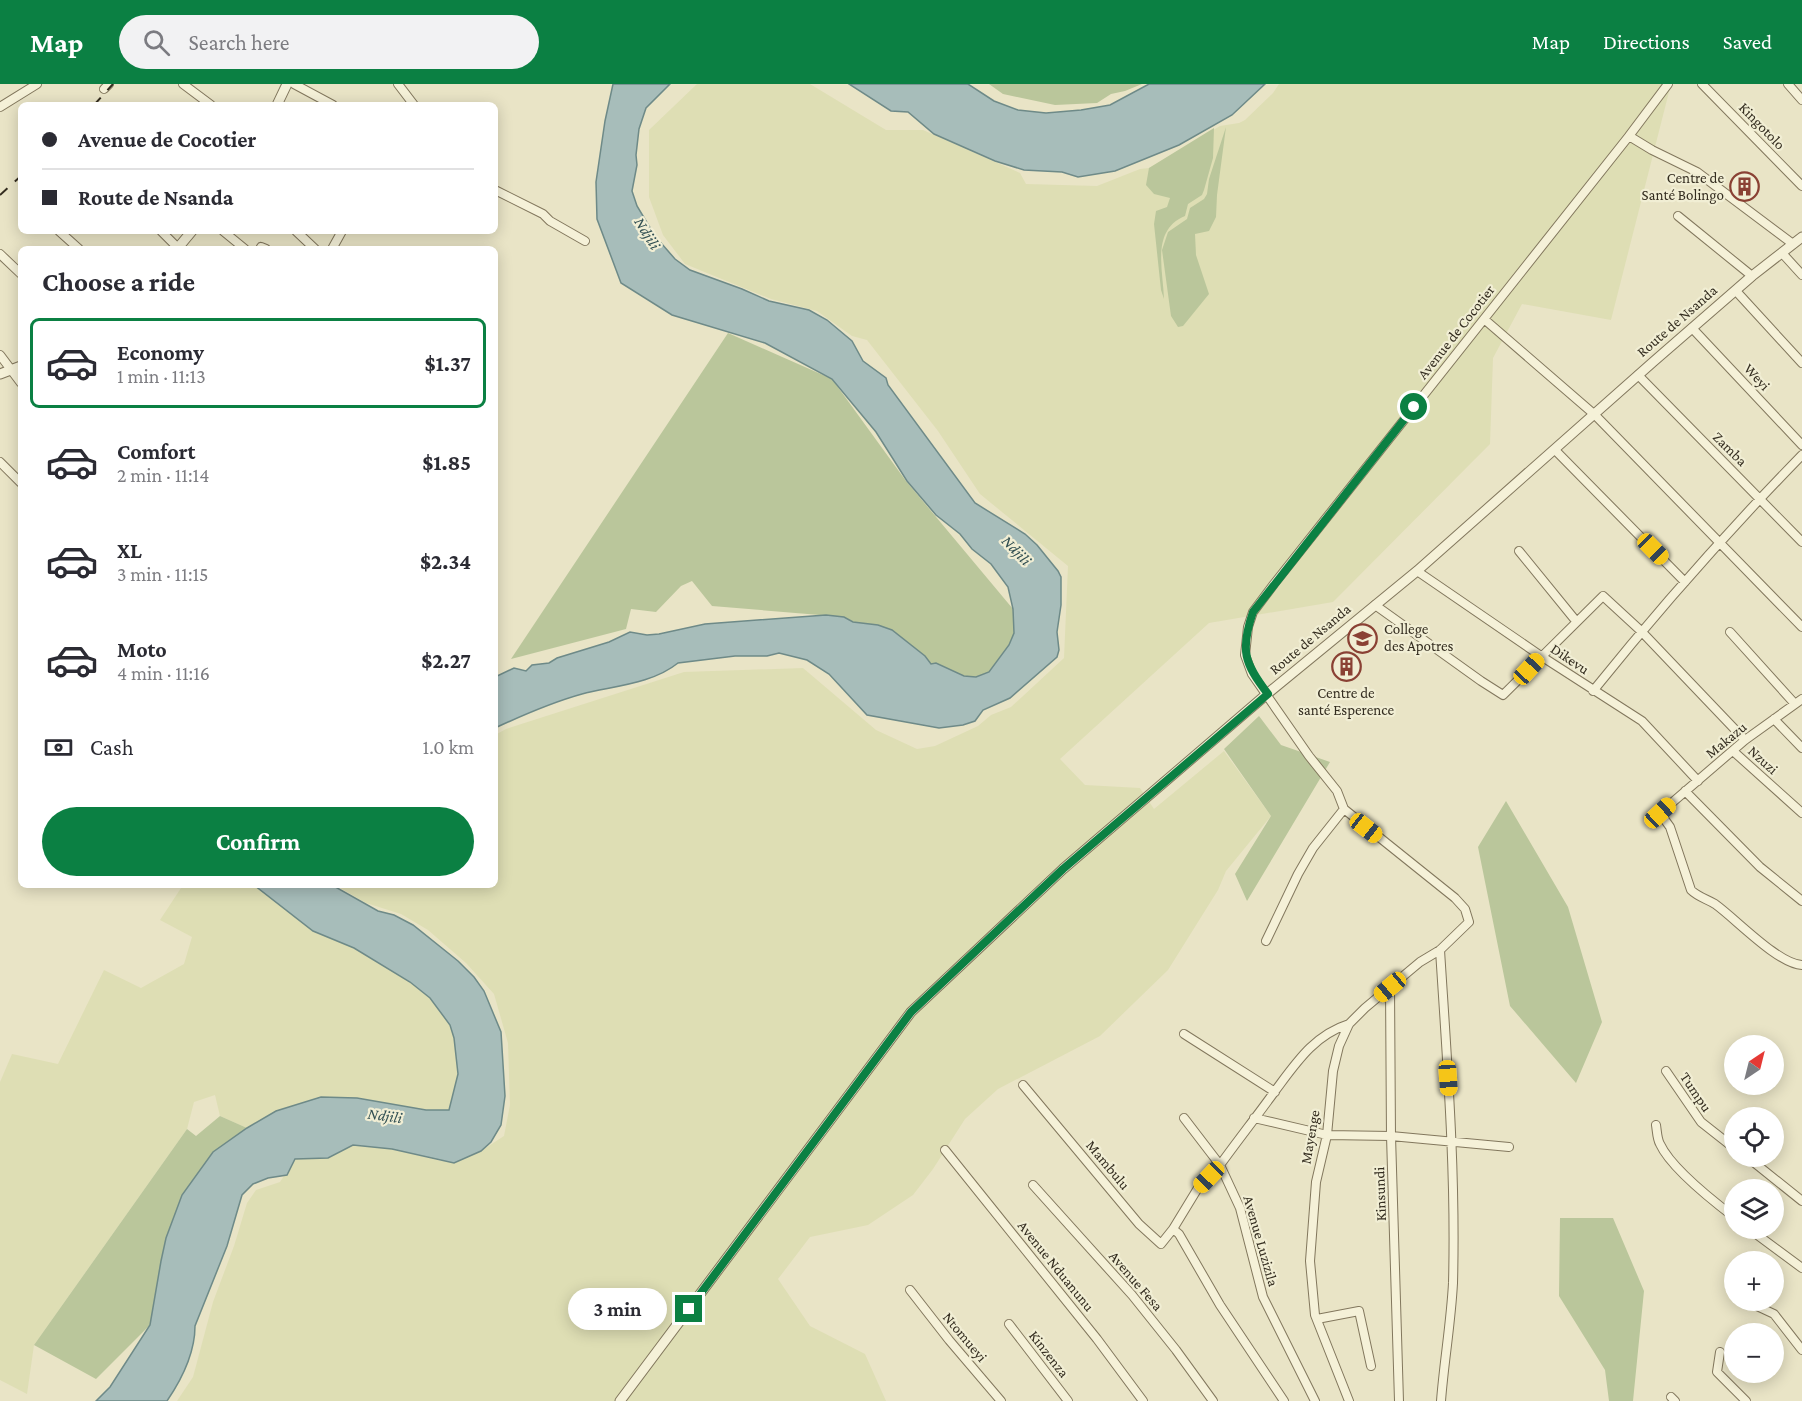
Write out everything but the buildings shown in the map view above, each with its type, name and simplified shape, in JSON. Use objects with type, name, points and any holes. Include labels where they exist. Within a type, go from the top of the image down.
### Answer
[{"type":"street","points":[[0,106],[36,84]]},
{"type":"street","points":[[183,84],[207,102]]},
{"type":"street","points":[[278,102],[287,84]]},
{"type":"street","points":[[294,84],[327,102]]},
{"type":"street","points":[[398,84],[412,102]]},
{"type":"street","name":"Avenue de Cocotier","points":[[1344,809],[1337,791],[1252,674],[1245,655],[1248,627],[1253,612],[1668,84]]},
{"type":"street","name":"Kingotolo","points":[[1702,84],[1802,186]]},
{"type":"street","points":[[1788,84],[1802,100]]},
{"type":"street","points":[[1629,136],[1697,172],[1793,244]]},
{"type":"street","points":[[498,192],[543,214],[549,221],[585,241]]},
{"type":"street","points":[[1678,216],[1752,276]]},
{"type":"street","points":[[62,234],[76,246]]},
{"type":"street","points":[[163,234],[176,246]]},
{"type":"street","points":[[180,246],[190,234]]},
{"type":"street","points":[[227,234],[241,246]]},
{"type":"street","points":[[299,234],[312,246]]},
{"type":"street","name":"Route de Nsanda","points":[[620,1401],[911,1012],[1063,869],[1268,694],[1417,571],[1692,328],[1752,276],[1802,237]]},
{"type":"street","points":[[1782,253],[1802,275]]},
{"type":"street","points":[[0,254],[18,271]]},
{"type":"street","points":[[1736,291],[1802,363]]},
{"type":"street","points":[[1484,319],[1594,415],[1802,627]]},
{"type":"street","name":"Weyi","points":[[1692,328],[1802,445]]},
{"type":"street","points":[[0,355],[16,368]]},
{"type":"street","points":[[0,374],[16,368]]},
{"type":"street","name":"Zamba","points":[[1638,375],[1802,542]]},
{"type":"street","points":[[1555,450],[1685,582]]},
{"type":"street","points":[[1593,691],[1641,631],[1802,455]]},
{"type":"street","points":[[0,462],[18,480]]},
{"type":"street","points":[[1519,551],[1576,621]]},
{"type":"street","name":"Dikevu","points":[[1417,571],[1593,691],[1642,721],[1698,781]]},
{"type":"street","points":[[1375,605],[1503,695],[1603,596],[1641,631],[1745,740]]},
{"type":"street","points":[[1730,632],[1799,702]]},
{"type":"street","name":"Makazu","points":[[1799,702],[1745,740],[1660,813],[1670,827],[1691,890],[1714,904],[1776,953],[1793,964],[1802,965]]},
{"type":"street","points":[[1774,719],[1802,748]]},
{"type":"street","name":"Nzuzi","points":[[1733,751],[1802,813]]},
{"type":"street","points":[[1685,791],[1760,867],[1802,901]]},
{"type":"street","points":[[1266,941],[1313,848],[1344,809]]},
{"type":"street","name":"Mayenge","points":[[1344,809],[1455,898],[1468,915],[1468,922],[1440,950],[1420,962],[1349,1024],[1339,1046],[1333,1071],[1327,1135],[1316,1182],[1310,1261],[1315,1316],[1349,1401]]},
{"type":"street","points":[[1440,950],[1452,1143],[1453,1285],[1441,1401]]},
{"type":"street","name":"Kinsundi","points":[[1390,987],[1391,1136],[1399,1401]]},
{"type":"street","points":[[1284,1401],[1221,1305],[1179,1234],[1173,1229],[1198,1188],[1220,1165],[1292,1067],[1312,1044],[1326,1033],[1349,1024]]},
{"type":"street","points":[[1184,1034],[1275,1092]]},
{"type":"street","name":"Tumpu","points":[[1666,1071],[1701,1122],[1724,1140]]},
{"type":"street","name":"Mambulu","points":[[1023,1085],[1139,1224],[1161,1244],[1173,1229]]},
{"type":"street","points":[[1184,1118],[1220,1165]]},
{"type":"street","points":[[1254,1118],[1327,1135],[1391,1136],[1509,1148]]},
{"type":"street","points":[[1656,1125],[1659,1143],[1665,1152],[1688,1178],[1724,1209]]},
{"type":"street","name":"Avenue Nduanunu","points":[[945,1150],[1097,1339],[1143,1401]]},
{"type":"street","name":"Avenue Luzizila","points":[[1220,1165],[1240,1208],[1263,1297],[1316,1401]]},
{"type":"street","points":[[1759,1167],[1802,1202]]},
{"type":"street","name":"Avenue Fesa","points":[[1033,1185],[1132,1295],[1213,1401]]},
{"type":"street","points":[[1763,1239],[1802,1268]]},
{"type":"street","name":"Ntomueyi","points":[[910,1290],[1000,1401]]},
{"type":"street","points":[[1317,1319],[1359,1311],[1371,1366]]},
{"type":"street","points":[[1768,1311],[1774,1314],[1802,1350]]},
{"type":"street","name":"Kinzenza","points":[[1009,1324],[1068,1401]]},
{"type":"street","points":[[1720,1352],[1717,1372],[1746,1401]]},
{"type":"green space","points":[[697,84],[810,84],[886,130],[923,130],[1020,173],[1026,184],[1097,186],[1140,169],[1149,168],[1220,126],[1245,120],[1273,93],[1279,84],[1671,84],[1611,320],[1522,304],[1493,358],[1490,444],[1333,602],[1209,623],[1060,759],[1085,785],[1140,788],[1154,809],[1224,751],[1271,816],[1226,871],[1218,890],[1168,970],[1100,1036],[998,1089],[965,1119],[933,1169],[913,1195],[868,1225],[810,1237],[778,1279],[810,1326],[865,1354],[886,1401],[177,1401],[193,1377],[213,1302],[247,1203],[256,1190],[280,1182],[295,1159],[328,1158],[353,1145],[392,1149],[441,1161],[481,1151],[504,1136],[510,1105],[508,1043],[494,994],[466,963],[428,930],[401,914],[366,903],[340,888],[498,888],[498,733],[684,672],[803,668],[876,730],[917,749],[935,746],[978,726],[991,715],[1011,707],[1064,658],[1068,566],[980,494],[938,431],[867,340],[852,336],[817,311],[771,299],[685,264],[663,235],[649,197],[649,130]]},
{"type":"green space","points":[[989,84],[1142,84],[1111,94],[1097,103],[1055,105],[1003,94]]},
{"type":"green space","points":[[1226,127],[1216,217],[1209,231],[1195,234],[1196,255],[1209,294],[1183,326],[1178,327],[1171,316],[1162,250],[1168,232],[1187,219],[1190,208],[1204,199],[1207,194],[1209,179]]},
{"type":"green space","points":[[1214,128],[1213,158],[1202,195],[1188,204],[1185,216],[1174,222],[1163,241],[1161,263],[1164,299],[1154,224],[1156,211],[1167,207],[1170,198],[1154,194],[1146,185],[1149,168]]},
{"type":"green space","points":[[728,333],[832,379],[906,481],[1013,609],[1014,633],[1009,645],[989,672],[976,677],[964,676],[931,664],[925,656],[892,630],[853,622],[844,617],[712,606],[692,581],[681,586],[656,612],[631,609],[626,629],[511,659]]},
{"type":"green space","points":[[1259,716],[1281,745],[1330,762],[1247,901],[1235,874],[1271,816],[1224,749]]},
{"type":"green space","points":[[1506,801],[1568,907],[1602,1022],[1576,1083],[1510,1006],[1478,847]]},
{"type":"green space","points":[[181,888],[258,888],[313,931],[341,941],[410,982],[430,998],[450,1025],[454,1038],[458,1074],[454,1095],[449,1110],[426,1110],[357,1098],[276,1111],[247,1128],[220,1116],[215,1095],[194,1102],[187,1129],[34,1345],[27,1394],[0,1380],[0,1082],[12,1054],[58,1064],[104,970],[141,988],[184,964],[192,937],[160,920]]},
{"type":"green space","points":[[220,1116],[247,1128],[213,1152],[182,1195],[166,1238],[150,1325],[96,1379],[34,1345],[187,1129],[196,1136]]},
{"type":"green space","points":[[1560,1218],[1613,1218],[1644,1291],[1633,1401],[1609,1401],[1605,1370],[1559,1296]]},
{"type":"water","name":"Ndjili","points":[[613,84],[670,84],[646,108],[639,129],[637,165],[632,191],[637,206],[655,236],[675,259],[690,270],[769,301],[809,310],[827,320],[852,341],[863,361],[886,378],[888,385],[975,503],[1025,534],[1058,571],[1061,577],[1061,605],[1057,632],[1059,650],[1057,657],[1010,698],[983,710],[975,721],[939,728],[867,715],[829,674],[807,660],[779,653],[767,656],[735,656],[678,663],[656,676],[571,697],[498,727],[498,676],[514,668],[526,671],[532,665],[549,663],[557,658],[609,642],[630,632],[647,635],[705,624],[826,615],[844,617],[853,622],[878,625],[892,630],[925,656],[931,664],[936,663],[964,676],[976,677],[989,672],[1009,645],[1014,633],[1013,609],[1008,587],[991,564],[936,515],[907,481],[876,432],[832,379],[765,343],[672,315],[621,283],[597,219],[596,182]]},
{"type":"water","points":[[849,84],[968,84],[994,101],[1018,110],[1046,113],[1110,105],[1149,84],[1265,84],[1232,115],[1179,145],[1115,171],[1078,177],[1062,172],[1024,170],[995,161],[934,134],[908,112],[891,111]]},
{"type":"water","name":"Ndjili","points":[[258,888],[337,888],[378,911],[394,915],[413,925],[474,977],[484,991],[501,1032],[505,1096],[501,1125],[491,1142],[481,1151],[454,1163],[392,1149],[353,1145],[328,1158],[295,1159],[287,1175],[268,1178],[253,1184],[242,1195],[227,1246],[195,1326],[193,1346],[187,1365],[167,1401],[96,1401],[110,1387],[150,1325],[166,1238],[182,1195],[213,1152],[276,1111],[321,1097],[357,1098],[426,1110],[449,1110],[458,1074],[454,1038],[450,1025],[430,998],[410,982],[354,948],[313,931]]},
{"type":"railway","points":[[97,102],[113,84]]},
{"type":"railway","points":[[0,195],[18,179]]},
{"type":"place","name":"Centre de Santé Bolingo","points":[[1745,187]]},
{"type":"place","name":"College des Apotres","points":[[1363,638]]},
{"type":"place","name":"Centre de santé Esperence","points":[[1346,666]]},
{"type":"route","points":[[689,1309],[911,1012],[1063,869],[1268,694],[1252,674],[1245,655],[1248,627],[1253,612],[1414,407]]}]
